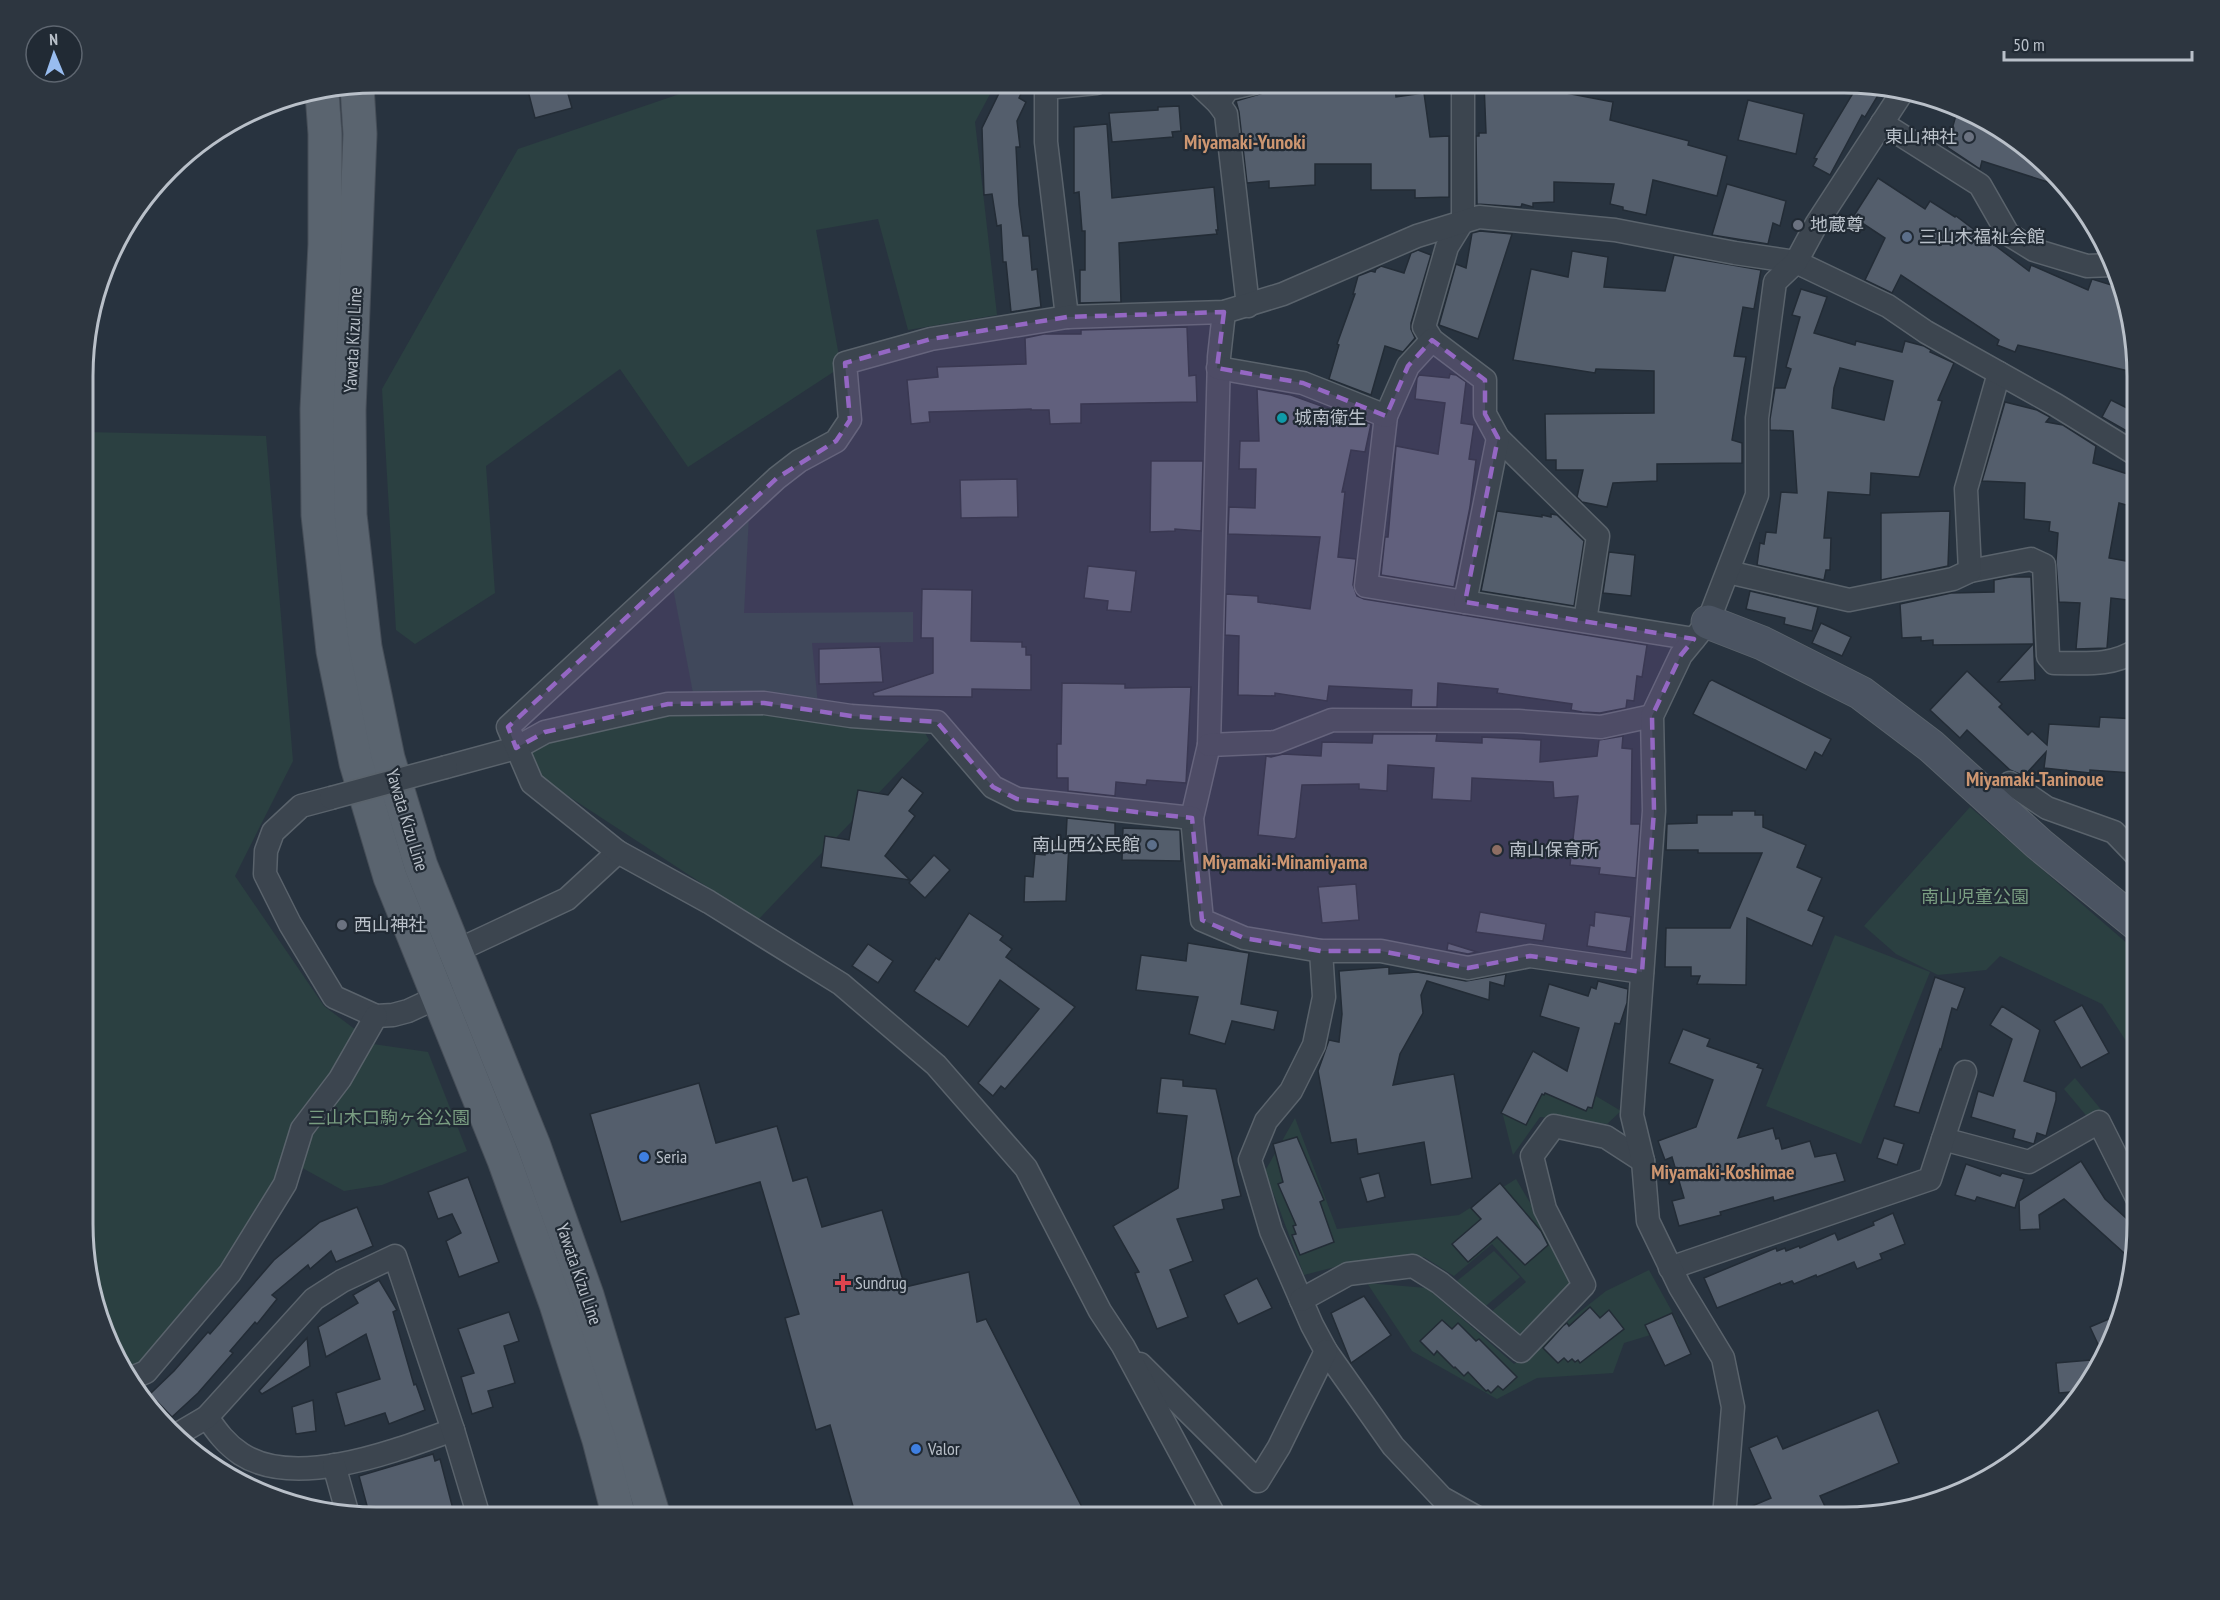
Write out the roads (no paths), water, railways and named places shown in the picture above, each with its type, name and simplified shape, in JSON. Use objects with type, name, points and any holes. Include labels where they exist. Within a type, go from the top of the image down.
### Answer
[{"type":"main road","name":"Yawata Kizu Line","points":[[357,94],[360,134],[349,410],[350,515],[365,647],[388,758],[421,866],[534,1146],[587,1294],[651,1507]]},
{"type":"main road","name":"Yawata Kizu Line","points":[[322,98],[325,134],[325,244],[317,409],[318,515],[333,651],[356,763],[390,877],[504,1160],[556,1304],[599,1440],[616,1507]]},
{"type":"street","points":[[1046,93],[1046,142],[1067,317]]},
{"type":"street","points":[[1208,93],[1226,114],[1248,306]]},
{"type":"street","points":[[1218,103],[1225,93]]},
{"type":"street","points":[[1463,93],[1463,221],[1447,248],[1424,327],[1432,340],[1485,380],[1485,414],[1498,438],[1598,536],[1585,621]]},
{"type":"street","points":[[1725,1507],[1733,1407],[1723,1358],[1680,1287],[1648,1221],[1643,1161],[1632,1115],[1654,811],[1652,716],[1681,655],[1701,631],[1728,572],[1757,495],[1757,418],[1775,282],[1796,262],[1817,223],[1898,98]]},
{"type":"street","points":[[1882,123],[1980,185],[2008,234],[2034,250],[2087,266],[2104,265]]},
{"type":"street","points":[[1210,1507],[1123,1346],[1100,1311],[1026,1168],[936,1065],[841,984],[709,902],[618,852],[532,783],[508,727],[777,478],[800,461],[837,441],[850,420],[845,363],[931,339],[1067,317],[1224,312],[1283,294],[1417,236],[1479,217],[1615,230],[1796,262],[1888,306],[1926,332],[2056,405],[2127,449]]},
{"type":"street","points":[[1224,312],[1218,368],[1209,745],[1192,818],[1202,921],[1244,938],[1321,951],[1380,951],[1468,969],[1530,956],[1642,972]]},
{"type":"street","points":[[1432,340],[1408,366],[1386,416],[1366,586],[1585,621],[1701,631],[1762,643],[1861,693],[1931,746],[2039,844],[2127,916]]},
{"type":"street","points":[[1218,368],[1303,383],[1386,416]]},
{"type":"street","points":[[1970,571],[1966,489],[1999,373]]},
{"type":"street","points":[[1465,602],[1498,438]]},
{"type":"street","points":[[1728,572],[1849,600],[1953,579],[1970,571],[2031,559],[2044,565],[2048,656],[2054,663],[2102,664],[2127,656]]},
{"type":"street","points":[[618,852],[567,899],[454,952],[438,997],[408,1011],[393,1015],[376,1016],[334,997],[290,924],[265,874],[266,851],[273,832],[301,806],[516,748],[545,732],[668,704],[764,703],[851,716],[937,722],[993,787],[1017,799],[1192,818]]},
{"type":"street","points":[[1209,745],[1276,742],[1332,720],[1518,721],[1600,727],[1652,716]]},
{"type":"street","points":[[2010,783],[2047,808],[2114,832],[2127,846]]},
{"type":"street","points":[[1321,951],[1324,997],[1314,1045],[1291,1091],[1266,1121],[1250,1160],[1271,1231],[1326,1351],[1393,1446],[1442,1498],[1458,1507]]},
{"type":"street","points":[[137,1376],[146,1372],[230,1273],[285,1184],[302,1129],[340,1078],[376,1016]]},
{"type":"street","points":[[1670,1268],[1930,1179],[1965,1072]]},
{"type":"street","points":[[1943,1139],[2029,1162],[2099,1122],[2127,1178]]},
{"type":"street","points":[[1301,1300],[1348,1274],[1413,1266],[1440,1283],[1521,1351],[1584,1286],[1545,1209],[1532,1156],[1554,1126],[1606,1137],[1643,1161]]},
{"type":"street","points":[[183,1431],[207,1417],[314,1299],[342,1281],[395,1256],[476,1507]]},
{"type":"street","points":[[1123,1346],[1258,1481],[1279,1447],[1326,1351]]},
{"type":"street","points":[[207,1417],[230,1446],[255,1461],[289,1468],[334,1465],[385,1454],[453,1430]]},
{"type":"street","points":[[334,1465],[345,1505]]},
{"type":"place","name":"東山神社","points":[[1969,137]]},
{"type":"place","name":"地蔵尊","points":[[1798,225]]},
{"type":"place","name":"三山木福祉会館","points":[[1907,237]]},
{"type":"place","name":"城南衛生","points":[[1282,418]]},
{"type":"place","name":"南山西公民館","points":[[1152,845]]},
{"type":"place","name":"南山保育所","points":[[1497,850]]},
{"type":"place","name":"西山神社","points":[[342,925]]},
{"type":"place","name":"Seria","points":[[644,1157]]},
{"type":"place","name":"Sundrug","points":[[843,1283]]},
{"type":"place","name":"Valor","points":[[916,1449]]},
{"type":"district","name":"Miyamaki-Yunoki","points":[[1245,142]]},
{"type":"district","name":"Miyamaki-Taninoue","points":[[2035,779]]},
{"type":"district","name":"Miyamaki-Minamiyama","points":[[1285,862]]},
{"type":"district","name":"Miyamaki-Koshimae","points":[[1723,1172]]},
{"type":"park label","name":"南山児童公園","points":[[1975,897]]},
{"type":"park label","name":"三山木口駒ヶ谷公園","points":[[389,1118]]}]
